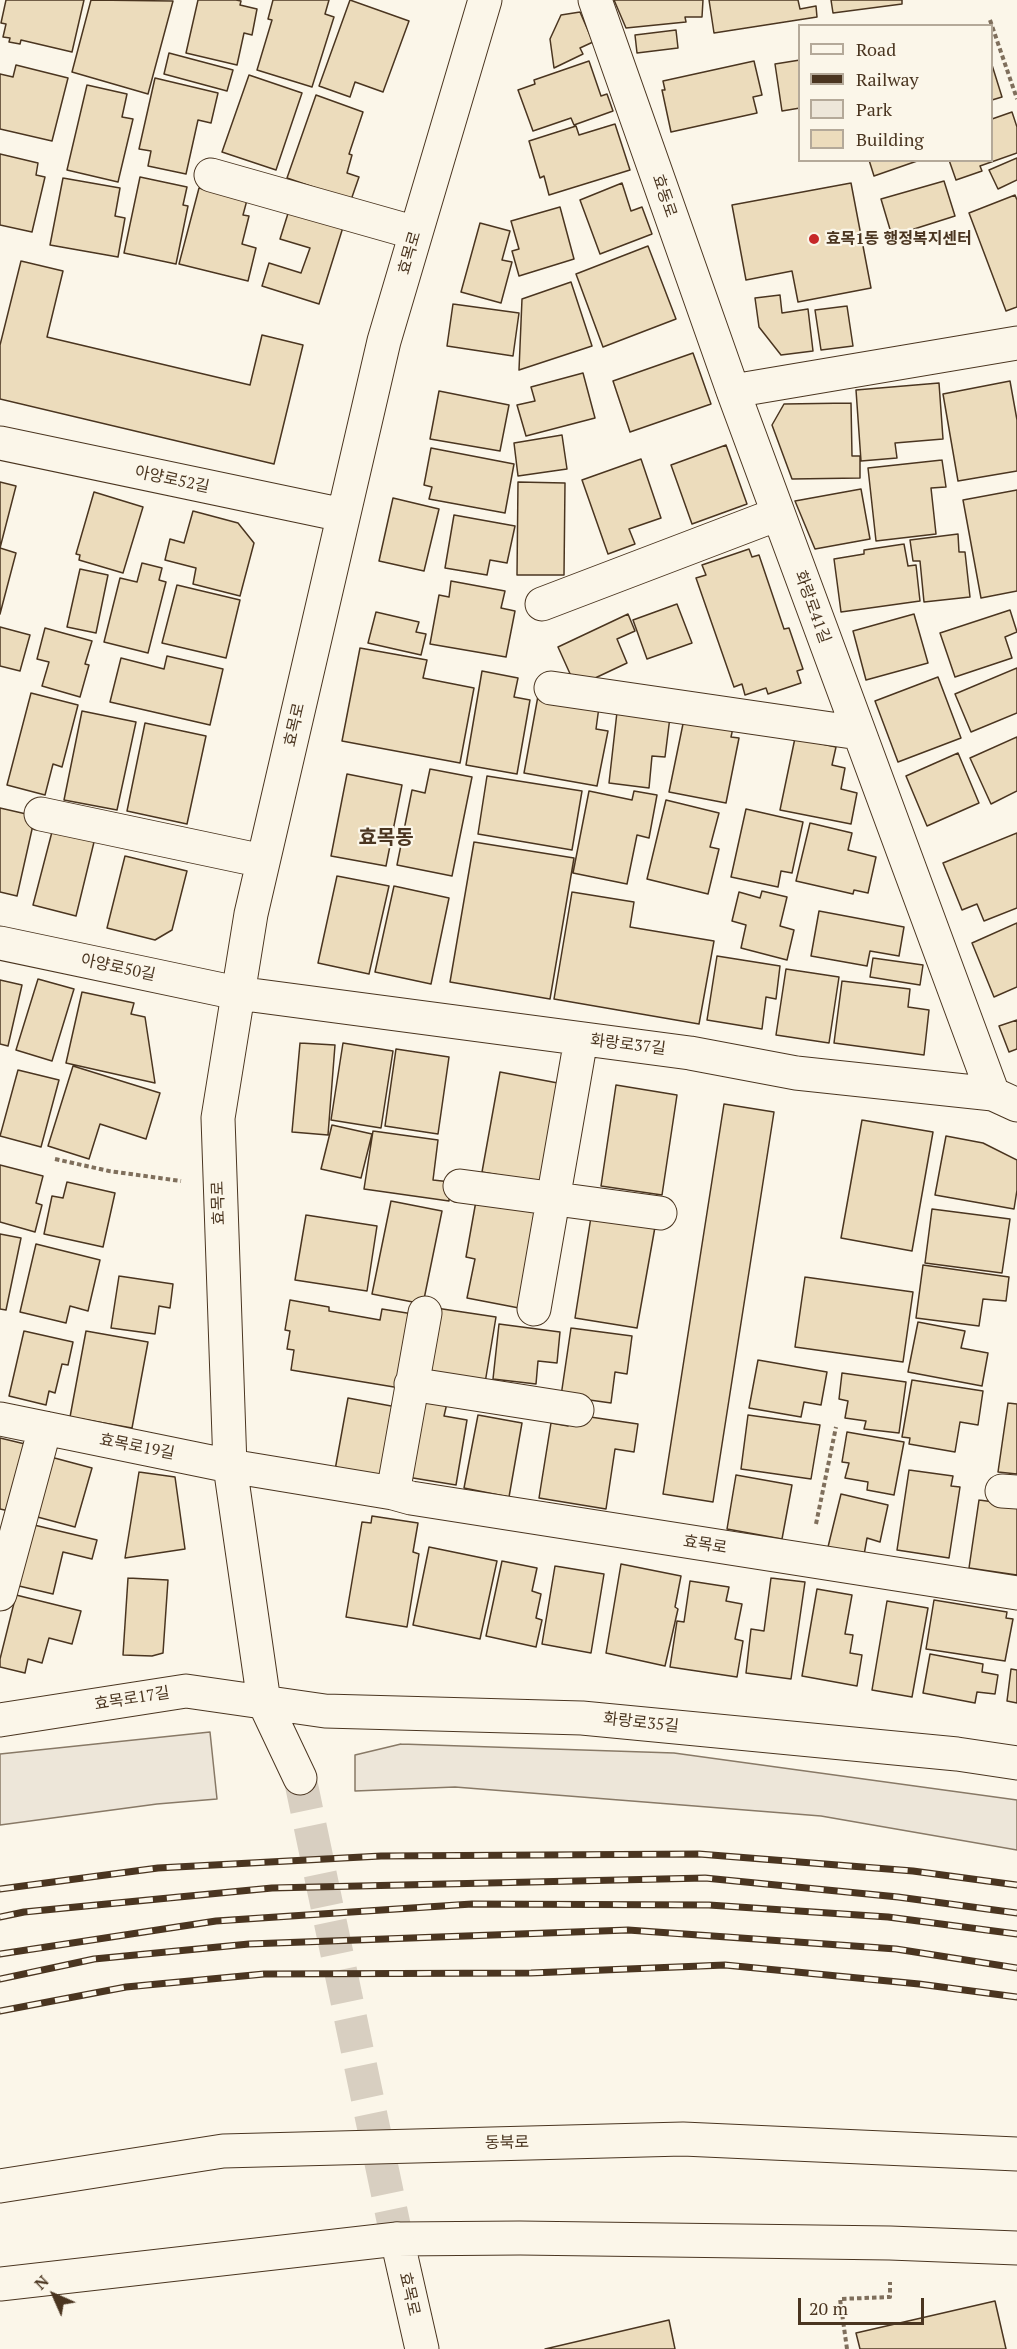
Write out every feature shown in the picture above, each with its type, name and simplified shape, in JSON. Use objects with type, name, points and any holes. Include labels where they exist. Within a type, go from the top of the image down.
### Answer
[{"type":"street","name":"효목로","points":[[300,1778],[264,1701],[230,1466],[218,1118],[251,914],[384,341],[485,0]]},
{"type":"street","name":"효동로","points":[[595,0],[732,391]]},
{"type":"street","points":[[211,175],[416,232]]},
{"type":"street","points":[[732,391],[1017,343]]},
{"type":"street","name":"화랑로41길","points":[[732,391],[859,733],[1005,1100]]},
{"type":"street","name":"아양로52길","points":[[0,443],[343,515]]},
{"type":"street","points":[[542,604],[778,514]]},
{"type":"street","points":[[551,688],[859,733]]},
{"type":"street","points":[[41,814],[263,861]]},
{"type":"street","name":"아양로50길","points":[[0,943],[237,993]]},
{"type":"street","name":"화랑로37길","points":[[237,993],[690,1053],[796,1073],[1005,1100]]},
{"type":"street","points":[[534,1309],[581,1039]]},
{"type":"street","points":[[459,1186],[660,1213]]},
{"type":"street","points":[[393,1493],[425,1313]]},
{"type":"street","points":[[411,1384],[577,1410]]},
{"type":"street","name":"효목로19길","points":[[0,1419],[230,1466]]},
{"type":"street","points":[[0,1594],[45,1428]]},
{"type":"street","name":"효목로","points":[[230,1466],[393,1493],[422,1500],[1017,1593]]},
{"type":"street","name":"효목로17길","points":[[0,1720],[186,1691],[264,1701]]},
{"type":"street","name":"화랑로35길","points":[[264,1701],[325,1711],[582,1718],[957,1754],[1017,1763]]},
{"type":"street","name":"동북로","points":[[0,2186],[223,2151],[683,2139],[1017,2154]]},
{"type":"street","points":[[0,2284],[397,2239],[520,2238],[890,2243],[1017,2248]]},
{"type":"street","name":"효목로","points":[[397,2239],[422,2349]]},
{"type":"path","points":[[990,20],[991,24]]},
{"type":"path","points":[[993,29],[1017,99]]},
{"type":"path","points":[[55,1160],[165,1180],[219,1185]]},
{"type":"path","points":[[808,1561],[836,1427]]},
{"type":"path","points":[[847,2349],[840,2299],[890,2297],[890,2243]]},
{"type":"green space","points":[[210,1732],[217,1799],[157,1804],[0,1825],[0,1754]]},
{"type":"green space","points":[[401,1744],[674,1753],[1017,1800],[1017,1850],[821,1816],[455,1787],[355,1791],[355,1755]]},
{"type":"building","points":[[6,0],[84,0],[72,52],[21,40],[20,44],[9,42],[10,38],[3,37],[6,24],[1,23]]},
{"type":"building","points":[[91,0],[173,1],[148,94],[72,72]]},
{"type":"building","points":[[198,0],[236,0],[241,1],[240,5],[257,9],[252,35],[244,33],[237,65],[186,53]]},
{"type":"building","points":[[273,0],[329,0],[325,14],[334,17],[312,87],[257,70],[272,20],[268,19]]},
{"type":"building","points":[[350,0],[409,21],[383,92],[355,82],[350,97],[319,86]]},
{"type":"building","points":[[614,0],[703,0],[702,17],[685,17],[686,22],[626,28]]},
{"type":"building","points":[[709,0],[798,0],[800,9],[816,6],[817,17],[714,33]]},
{"type":"building","points":[[831,0],[902,0],[902,4],[833,13]]},
{"type":"building","points":[[580,12],[593,42],[580,48],[583,54],[554,68],[550,39],[561,15]]},
{"type":"building","points":[[676,30],[678,48],[637,53],[635,35]]},
{"type":"building","points":[[169,53],[233,70],[227,91],[164,74]]},
{"type":"building","points":[[798,60],[798,108],[782,111],[775,64]]},
{"type":"building","points":[[589,61],[601,96],[607,94],[613,111],[574,125],[571,118],[533,131],[518,90],[535,84],[534,80]]},
{"type":"building","points":[[754,61],[762,95],[753,97],[757,113],[671,132],[662,90],[665,90],[663,81]]},
{"type":"building","points":[[16,65],[68,78],[52,141],[0,129],[0,74],[13,77]]},
{"type":"building","points":[[993,68],[1002,97],[993,100]]},
{"type":"building","points":[[249,75],[302,93],[276,170],[222,152]]},
{"type":"building","points":[[155,78],[218,93],[211,123],[198,120],[186,174],[148,166],[151,151],[139,149]]},
{"type":"building","points":[[87,85],[127,94],[122,117],[133,119],[118,182],[67,170]]},
{"type":"building","points":[[316,95],[363,112],[349,154],[352,155],[347,173],[359,177],[351,200],[287,178]]},
{"type":"building","points":[[1012,112],[1017,127],[1017,153],[993,161],[993,119]]},
{"type":"building","points":[[615,124],[630,170],[549,195],[544,176],[540,178],[529,141],[576,126],[579,135]]},
{"type":"building","points":[[0,154],[38,163],[36,175],[45,177],[32,232],[0,225]]},
{"type":"building","points":[[1017,158],[1017,180],[998,189],[989,170]]},
{"type":"building","points":[[870,162],[914,162],[874,176]]},
{"type":"building","points":[[950,162],[991,162],[980,166],[982,171],[956,180]]},
{"type":"building","points":[[140,177],[187,187],[183,205],[188,206],[176,264],[124,253]]},
{"type":"building","points":[[63,178],[120,188],[115,216],[125,218],[118,257],[50,245]]},
{"type":"building","points":[[944,181],[955,216],[892,236],[881,199]]},
{"type":"building","points":[[622,183],[631,211],[642,207],[652,234],[600,254],[580,200]]},
{"type":"building","points":[[851,183],[871,288],[798,302],[792,271],[746,280],[732,205]]},
{"type":"building","points":[[199,188],[247,200],[243,215],[249,216],[242,244],[256,248],[248,281],[179,264]]},
{"type":"building","points":[[1015,195],[1017,200],[1017,307],[1006,311],[969,213]]},
{"type":"building","points":[[290,207],[344,224],[319,304],[262,286],[269,263],[301,273],[310,248],[280,239]]},
{"type":"building","points":[[560,207],[574,259],[519,276],[512,251],[519,249],[511,221]]},
{"type":"building","points":[[480,223],[510,231],[502,260],[512,262],[501,303],[461,292]]},
{"type":"building","points":[[648,246],[676,319],[603,347],[576,274]]},
{"type":"building","points":[[21,261],[63,271],[47,337],[250,385],[262,335],[303,345],[274,464],[0,399],[0,345]]},
{"type":"building","points":[[571,282],[592,346],[519,370],[522,299]]},
{"type":"building","points":[[780,295],[782,313],[808,309],[813,351],[781,355],[759,327],[755,298]]},
{"type":"building","points":[[453,304],[519,313],[513,356],[447,346]]},
{"type":"building","points":[[847,306],[853,346],[821,350],[815,310]]},
{"type":"building","points":[[693,353],[711,404],[630,432],[613,381]]},
{"type":"building","points":[[583,373],[595,418],[526,436],[517,405],[535,401],[531,387]]},
{"type":"building","points":[[1010,381],[1017,420],[1017,471],[958,481],[943,394]]},
{"type":"building","points":[[939,383],[943,439],[895,443],[897,458],[861,461],[856,390]]},
{"type":"building","points":[[439,391],[509,405],[500,451],[430,439]]},
{"type":"building","points":[[851,403],[852,456],[860,456],[860,478],[792,479],[772,425],[784,404]]},
{"type":"building","points":[[562,435],[567,469],[518,476],[514,443]]},
{"type":"building","points":[[726,445],[747,504],[692,524],[671,465]]},
{"type":"building","points":[[431,448],[514,464],[505,513],[429,499],[432,487],[424,485]]},
{"type":"building","points":[[641,459],[661,518],[629,529],[635,544],[608,554],[582,480]]},
{"type":"building","points":[[942,460],[946,487],[931,488],[936,534],[876,541],[868,468]]},
{"type":"building","points":[[0,482],[16,486],[0,548]]},
{"type":"building","points":[[518,482],[565,483],[564,575],[517,575]]},
{"type":"building","points":[[861,489],[870,539],[815,549],[795,501]]},
{"type":"building","points":[[1017,490],[1017,591],[981,598],[963,500]]},
{"type":"building","points":[[94,492],[143,507],[123,573],[79,560],[80,555],[76,554]]},
{"type":"building","points":[[393,498],[439,509],[424,571],[379,561]]},
{"type":"building","points":[[193,511],[238,523],[254,543],[240,596],[193,584],[196,568],[165,560],[170,539],[184,543]]},
{"type":"building","points":[[454,515],[515,526],[507,563],[490,560],[487,575],[445,568]]},
{"type":"building","points":[[958,534],[959,552],[965,552],[970,597],[924,602],[920,561],[913,561],[910,540]]},
{"type":"building","points":[[904,544],[908,566],[916,565],[920,601],[841,612],[834,559],[864,554],[864,550]]},
{"type":"building","points":[[0,548],[16,553],[0,614]]},
{"type":"building","points":[[749,549],[752,557],[759,555],[784,629],[789,628],[803,669],[797,671],[801,683],[768,694],[766,688],[745,695],[742,684],[734,687],[696,578],[706,575],[702,565]]},
{"type":"building","points":[[142,563],[162,568],[159,580],[166,582],[148,653],[104,642],[120,578],[137,582]]},
{"type":"building","points":[[80,569],[108,575],[96,633],[67,627]]},
{"type":"building","points":[[451,581],[505,591],[501,608],[515,611],[506,657],[430,644],[439,595],[449,597]]},
{"type":"building","points":[[177,585],[240,600],[226,658],[162,643]]},
{"type":"building","points":[[677,604],[692,643],[647,659],[633,620]]},
{"type":"building","points":[[1010,610],[1017,632],[1005,637],[1012,658],[955,677],[940,633]]},
{"type":"building","points":[[376,612],[419,622],[416,632],[426,634],[421,655],[368,643]]},
{"type":"building","points":[[628,614],[635,631],[617,639],[627,663],[576,687],[558,647]]},
{"type":"building","points":[[914,614],[928,663],[866,680],[853,631]]},
{"type":"building","points":[[0,627],[30,635],[20,671],[0,666]]},
{"type":"building","points":[[45,628],[92,641],[85,664],[89,665],[80,697],[42,686],[49,662],[37,659]]},
{"type":"building","points":[[360,648],[427,660],[423,678],[474,688],[460,763],[342,741]]},
{"type":"building","points":[[167,656],[223,669],[210,725],[110,702],[121,658],[164,669]]},
{"type":"building","points":[[1017,668],[1017,713],[971,732],[955,694]]},
{"type":"building","points":[[482,671],[518,678],[514,697],[530,700],[517,774],[466,765]]},
{"type":"building","points":[[938,677],[961,738],[898,762],[875,701]]},
{"type":"building","points":[[31,693],[78,705],[62,767],[53,764],[45,795],[7,785]]},
{"type":"building","points":[[538,696],[599,707],[596,729],[608,731],[597,786],[524,773]]},
{"type":"building","points":[[82,711],[136,722],[117,810],[64,800]]},
{"type":"building","points":[[617,712],[670,717],[665,757],[652,756],[649,788],[609,783]]},
{"type":"building","points":[[684,719],[733,728],[731,737],[739,738],[726,803],[669,792]]},
{"type":"building","points":[[145,723],[206,736],[187,824],[127,811]]},
{"type":"building","points":[[1017,737],[1017,791],[991,804],[970,758]]},
{"type":"building","points":[[795,738],[836,747],[832,765],[845,768],[841,789],[857,793],[851,824],[780,810]]},
{"type":"building","points":[[958,753],[979,803],[927,826],[906,776]]},
{"type":"building","points":[[430,769],[472,777],[452,876],[397,865],[412,790],[425,793]]},
{"type":"building","points":[[347,774],[402,785],[386,866],[331,856]]},
{"type":"building","points":[[487,776],[582,791],[572,850],[478,834]]},
{"type":"building","points":[[589,791],[632,800],[634,791],[657,795],[649,838],[637,835],[627,884],[573,873]]},
{"type":"building","points":[[666,800],[719,813],[710,847],[719,849],[708,894],[647,879]]},
{"type":"building","points":[[0,808],[35,816],[17,896],[0,892]]},
{"type":"building","points":[[746,809],[803,822],[792,873],[781,871],[778,887],[731,877]]},
{"type":"building","points":[[810,823],[852,833],[848,850],[876,857],[868,893],[854,890],[853,894],[796,881]]},
{"type":"building","points":[[53,828],[95,838],[76,916],[33,905]]},
{"type":"building","points":[[1017,833],[1017,908],[984,921],[977,904],[962,910],[943,863]]},
{"type":"building","points":[[474,842],[574,858],[550,999],[450,982]]},
{"type":"building","points":[[125,856],[187,871],[172,930],[155,940],[107,928]]},
{"type":"building","points":[[337,876],[389,886],[369,974],[318,963]]},
{"type":"building","points":[[394,886],[449,898],[431,984],[375,972]]},
{"type":"building","points":[[762,891],[787,897],[780,926],[794,930],[787,960],[741,948],[746,925],[732,921],[739,892],[760,898]]},
{"type":"building","points":[[572,892],[634,902],[630,927],[714,941],[699,1024],[554,999]]},
{"type":"building","points":[[819,911],[904,927],[899,956],[870,951],[867,966],[811,956]]},
{"type":"building","points":[[1017,923],[1017,987],[994,997],[972,943]]},
{"type":"building","points":[[717,956],[780,966],[776,999],[766,997],[762,1029],[707,1020]]},
{"type":"building","points":[[873,958],[923,965],[920,985],[870,977]]},
{"type":"building","points":[[786,969],[839,977],[829,1043],[776,1035]]},
{"type":"building","points":[[38,979],[74,989],[52,1061],[16,1050]]},
{"type":"building","points":[[0,980],[22,985],[8,1046],[0,1044]]},
{"type":"building","points":[[842,981],[910,989],[908,1007],[929,1010],[924,1055],[834,1043]]},
{"type":"building","points":[[82,992],[134,1003],[131,1014],[145,1017],[155,1083],[66,1063]]},
{"type":"building","points":[[1017,1020],[1017,1049],[1009,1052],[999,1026]]},
{"type":"building","points":[[300,1043],[335,1045],[328,1135],[292,1132]]},
{"type":"building","points":[[343,1043],[393,1051],[381,1128],[331,1120]]},
{"type":"building","points":[[396,1049],[449,1057],[438,1134],[385,1126]]},
{"type":"building","points":[[73,1066],[160,1093],[146,1139],[100,1124],[89,1159],[48,1146]]},
{"type":"building","points":[[18,1070],[59,1080],[41,1147],[0,1136]]},
{"type":"building","points":[[500,1072],[563,1084],[544,1183],[482,1172]]},
{"type":"building","points":[[616,1085],[677,1095],[662,1195],[601,1186]]},
{"type":"building","points":[[724,1104],[774,1112],[713,1502],[663,1494]]},
{"type":"building","points":[[862,1120],[933,1132],[912,1251],[841,1238]]},
{"type":"building","points":[[332,1125],[372,1134],[361,1178],[321,1169]]},
{"type":"building","points":[[373,1131],[438,1140],[433,1180],[451,1182],[449,1201],[364,1189]]},
{"type":"building","points":[[946,1136],[983,1143],[1017,1160],[1017,1190],[1014,1209],[935,1195]]},
{"type":"building","points":[[0,1165],[43,1176],[36,1203],[42,1205],[35,1232],[0,1222]]},
{"type":"building","points":[[67,1182],[115,1193],[103,1247],[44,1234],[52,1196],[63,1198]]},
{"type":"building","points":[[391,1201],[442,1211],[423,1304],[372,1294]]},
{"type":"building","points":[[476,1201],[537,1213],[519,1308],[467,1298],[475,1259],[466,1257]]},
{"type":"building","points":[[932,1209],[1010,1219],[1002,1273],[925,1263]]},
{"type":"building","points":[[306,1215],[377,1226],[367,1291],[295,1280]]},
{"type":"building","points":[[591,1217],[655,1227],[637,1328],[575,1318]]},
{"type":"building","points":[[0,1234],[21,1238],[6,1310],[0,1309]]},
{"type":"building","points":[[36,1244],[100,1260],[88,1311],[70,1306],[66,1323],[20,1312]]},
{"type":"building","points":[[923,1265],[1009,1277],[1006,1301],[983,1299],[979,1326],[916,1318]]},
{"type":"building","points":[[119,1276],[173,1284],[170,1308],[159,1306],[155,1334],[111,1328]]},
{"type":"building","points":[[805,1277],[913,1292],[903,1362],[795,1347]]},
{"type":"building","points":[[290,1300],[329,1307],[329,1311],[380,1320],[382,1309],[413,1314],[400,1388],[291,1370],[294,1350],[287,1349],[290,1331],[285,1330]]},
{"type":"building","points":[[436,1308],[496,1317],[485,1383],[426,1373]]},
{"type":"building","points":[[918,1322],[965,1331],[961,1348],[988,1353],[982,1386],[908,1372]]},
{"type":"building","points":[[499,1324],[560,1332],[557,1363],[538,1361],[536,1384],[493,1379]]},
{"type":"building","points":[[571,1328],[632,1336],[627,1374],[615,1372],[611,1403],[561,1396]]},
{"type":"building","points":[[24,1331],[73,1342],[68,1365],[62,1364],[55,1393],[49,1391],[46,1405],[9,1396]]},
{"type":"building","points":[[86,1331],[148,1342],[132,1428],[70,1417]]},
{"type":"building","points":[[758,1360],[827,1372],[821,1405],[804,1402],[801,1417],[749,1408]]},
{"type":"building","points":[[842,1373],[906,1382],[899,1433],[864,1429],[866,1421],[845,1418],[848,1401],[839,1399]]},
{"type":"building","points":[[912,1380],[983,1391],[978,1425],[960,1422],[955,1452],[909,1444],[910,1438],[902,1437]]},
{"type":"building","points":[[421,1394],[448,1399],[444,1416],[467,1420],[456,1485],[407,1477]]},
{"type":"building","points":[[348,1398],[402,1408],[380,1477],[335,1470]]},
{"type":"building","points":[[1008,1403],[1017,1404],[1017,1474],[998,1472]]},
{"type":"building","points":[[570,1414],[638,1424],[634,1452],[615,1449],[606,1509],[539,1498],[551,1423],[568,1426]]},
{"type":"building","points":[[478,1415],[522,1423],[509,1497],[464,1488]]},
{"type":"building","points":[[748,1415],[820,1425],[811,1479],[741,1469]]},
{"type":"building","points":[[847,1432],[904,1442],[894,1495],[867,1490],[868,1482],[845,1478],[849,1463],[842,1462]]},
{"type":"building","points":[[0,1438],[25,1444],[9,1511],[0,1509]]},
{"type":"building","points":[[47,1456],[92,1468],[75,1527],[30,1515]]},
{"type":"building","points":[[909,1470],[953,1476],[951,1486],[960,1487],[949,1558],[897,1550]]},
{"type":"building","points":[[139,1472],[175,1477],[185,1549],[125,1558]]},
{"type":"building","points":[[736,1475],[792,1485],[782,1539],[727,1529]]},
{"type":"building","points":[[841,1494],[888,1505],[880,1542],[867,1538],[864,1555],[828,1547]]},
{"type":"building","points":[[979,1500],[1017,1505],[1017,1575],[969,1568]]},
{"type":"building","points":[[372,1516],[418,1523],[413,1552],[419,1554],[407,1627],[346,1617],[362,1522],[371,1523]]},
{"type":"building","points":[[34,1525],[97,1540],[92,1559],[63,1552],[53,1594],[19,1586]]},
{"type":"building","points":[[429,1547],[497,1561],[480,1639],[413,1625]]},
{"type":"building","points":[[502,1561],[537,1568],[532,1591],[541,1594],[536,1618],[542,1620],[536,1647],[486,1636]]},
{"type":"building","points":[[621,1564],[681,1576],[675,1607],[678,1609],[665,1666],[606,1653]]},
{"type":"building","points":[[555,1566],[604,1574],[591,1653],[542,1644]]},
{"type":"building","points":[[128,1578],[168,1580],[163,1653],[152,1656],[123,1655]]},
{"type":"building","points":[[771,1578],[805,1582],[791,1679],[746,1673],[751,1629],[764,1631]]},
{"type":"building","points":[[690,1581],[729,1587],[726,1601],[742,1604],[735,1639],[743,1641],[737,1677],[670,1667],[677,1621],[684,1622]]},
{"type":"building","points":[[817,1589],[852,1595],[845,1634],[853,1635],[850,1653],[862,1655],[857,1686],[802,1676]]},
{"type":"building","points":[[16,1595],[81,1611],[72,1644],[49,1638],[42,1663],[28,1659],[25,1673],[0,1667]]},
{"type":"building","points":[[934,1600],[1007,1612],[1006,1618],[1013,1619],[1005,1661],[926,1649]]},
{"type":"building","points":[[887,1601],[928,1608],[912,1697],[872,1690]]},
{"type":"building","points":[[930,1654],[983,1664],[982,1672],[998,1675],[995,1694],[977,1692],[975,1703],[923,1693]]},
{"type":"building","points":[[1011,1669],[1017,1670],[1017,1703],[1007,1701]]},
{"type":"building","points":[[995,2301],[1006,2349],[860,2349],[856,2333]]},
{"type":"building","points":[[669,2320],[675,2349],[545,2349]]},
{"type":"tunnel","points":[[300,1778],[397,2239]]},
{"type":"railway","points":[[0,1889],[158,1868],[381,1856],[699,1854],[913,1871],[1017,1885]]},
{"type":"railway","points":[[0,1917],[24,1912],[272,1888],[705,1878],[898,1897],[1017,1913]]},
{"type":"railway","points":[[0,1954],[216,1921],[472,1904],[709,1905],[888,1917],[1017,1934]]},
{"type":"railway","points":[[0,1979],[94,1959],[249,1944],[628,1930],[896,1949],[1017,1968]]},
{"type":"railway","points":[[0,2011],[126,1987],[264,1974],[531,1973],[725,1965],[919,1984],[1017,1997]]},
{"type":"place","name":"효목1동 행정복지센터","points":[[814,239]]},
{"type":"district","name":"효목동","points":[[386,838]]}]
